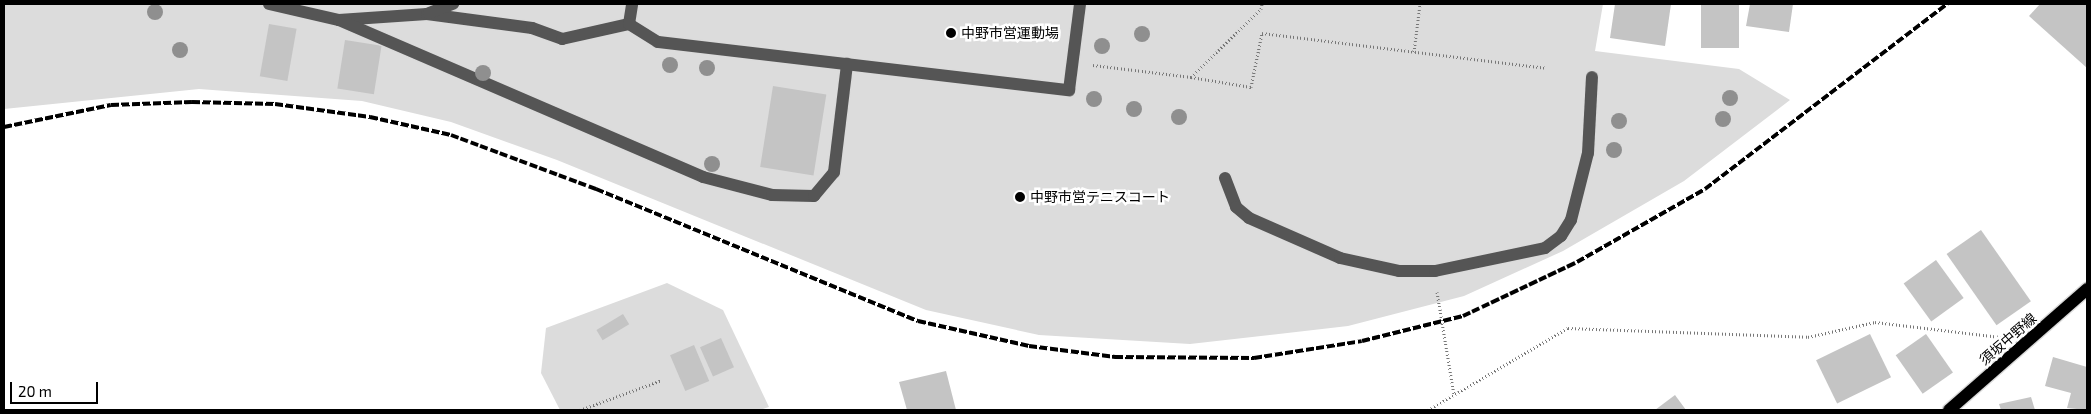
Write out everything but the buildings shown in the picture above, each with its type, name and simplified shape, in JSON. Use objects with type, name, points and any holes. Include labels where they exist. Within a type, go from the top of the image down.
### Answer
[{"type":"main road","name":"須坂中野線","points":[[1949,410],[2087,289]]},
{"type":"street","points":[[269,4],[339,20],[703,177],[772,195],[814,196],[834,172],[847,64]]},
{"type":"street","points":[[427,14],[453,4]]},
{"type":"street","points":[[629,24],[632,4]]},
{"type":"street","points":[[339,20],[427,14],[532,28],[562,39],[629,24],[658,42],[1069,90],[1080,4]]},
{"type":"street","points":[[1225,178],[1236,207],[1249,218],[1298,242],[1340,258],[1400,271],[1435,271],[1544,248],[1561,236],[1571,220],[1588,153],[1592,77]]},
{"type":"path","points":[[1191,77],[1261,9],[1262,4]]},
{"type":"path","points":[[1414,52],[1420,4]]},
{"type":"path","points":[[1073,62],[1191,77],[1251,87],[1262,33],[1546,68]]},
{"type":"path","points":[[1435,271],[1454,396]]},
{"type":"path","points":[[1428,410],[1568,328],[1808,337],[1875,322],[2030,340]]},
{"type":"path","points":[[580,410],[662,380]]},
{"type":"shaded area","points":[[4,4],[1603,4],[1595,51],[1739,69],[1790,100],[1684,181],[1563,251],[1464,296],[1348,326],[1190,344],[1039,335],[926,310],[557,160],[451,122],[362,101],[199,89],[4,109]]},
{"type":"shaded area","points":[[667,283],[723,310],[769,407],[760,410],[560,410],[541,373],[546,328]]},
{"type":"railway","points":[[4,127],[111,105],[192,102],[275,104],[370,117],[451,135],[596,189],[918,321],[1029,346],[1115,357],[1254,358],[1362,341],[1463,316],[1577,262],[1705,189],[1947,4]]},
{"type":"place","name":"中野市営運動場","points":[[951,33]]},
{"type":"place","name":"中野市営テニスコート","points":[[1020,197]]}]
